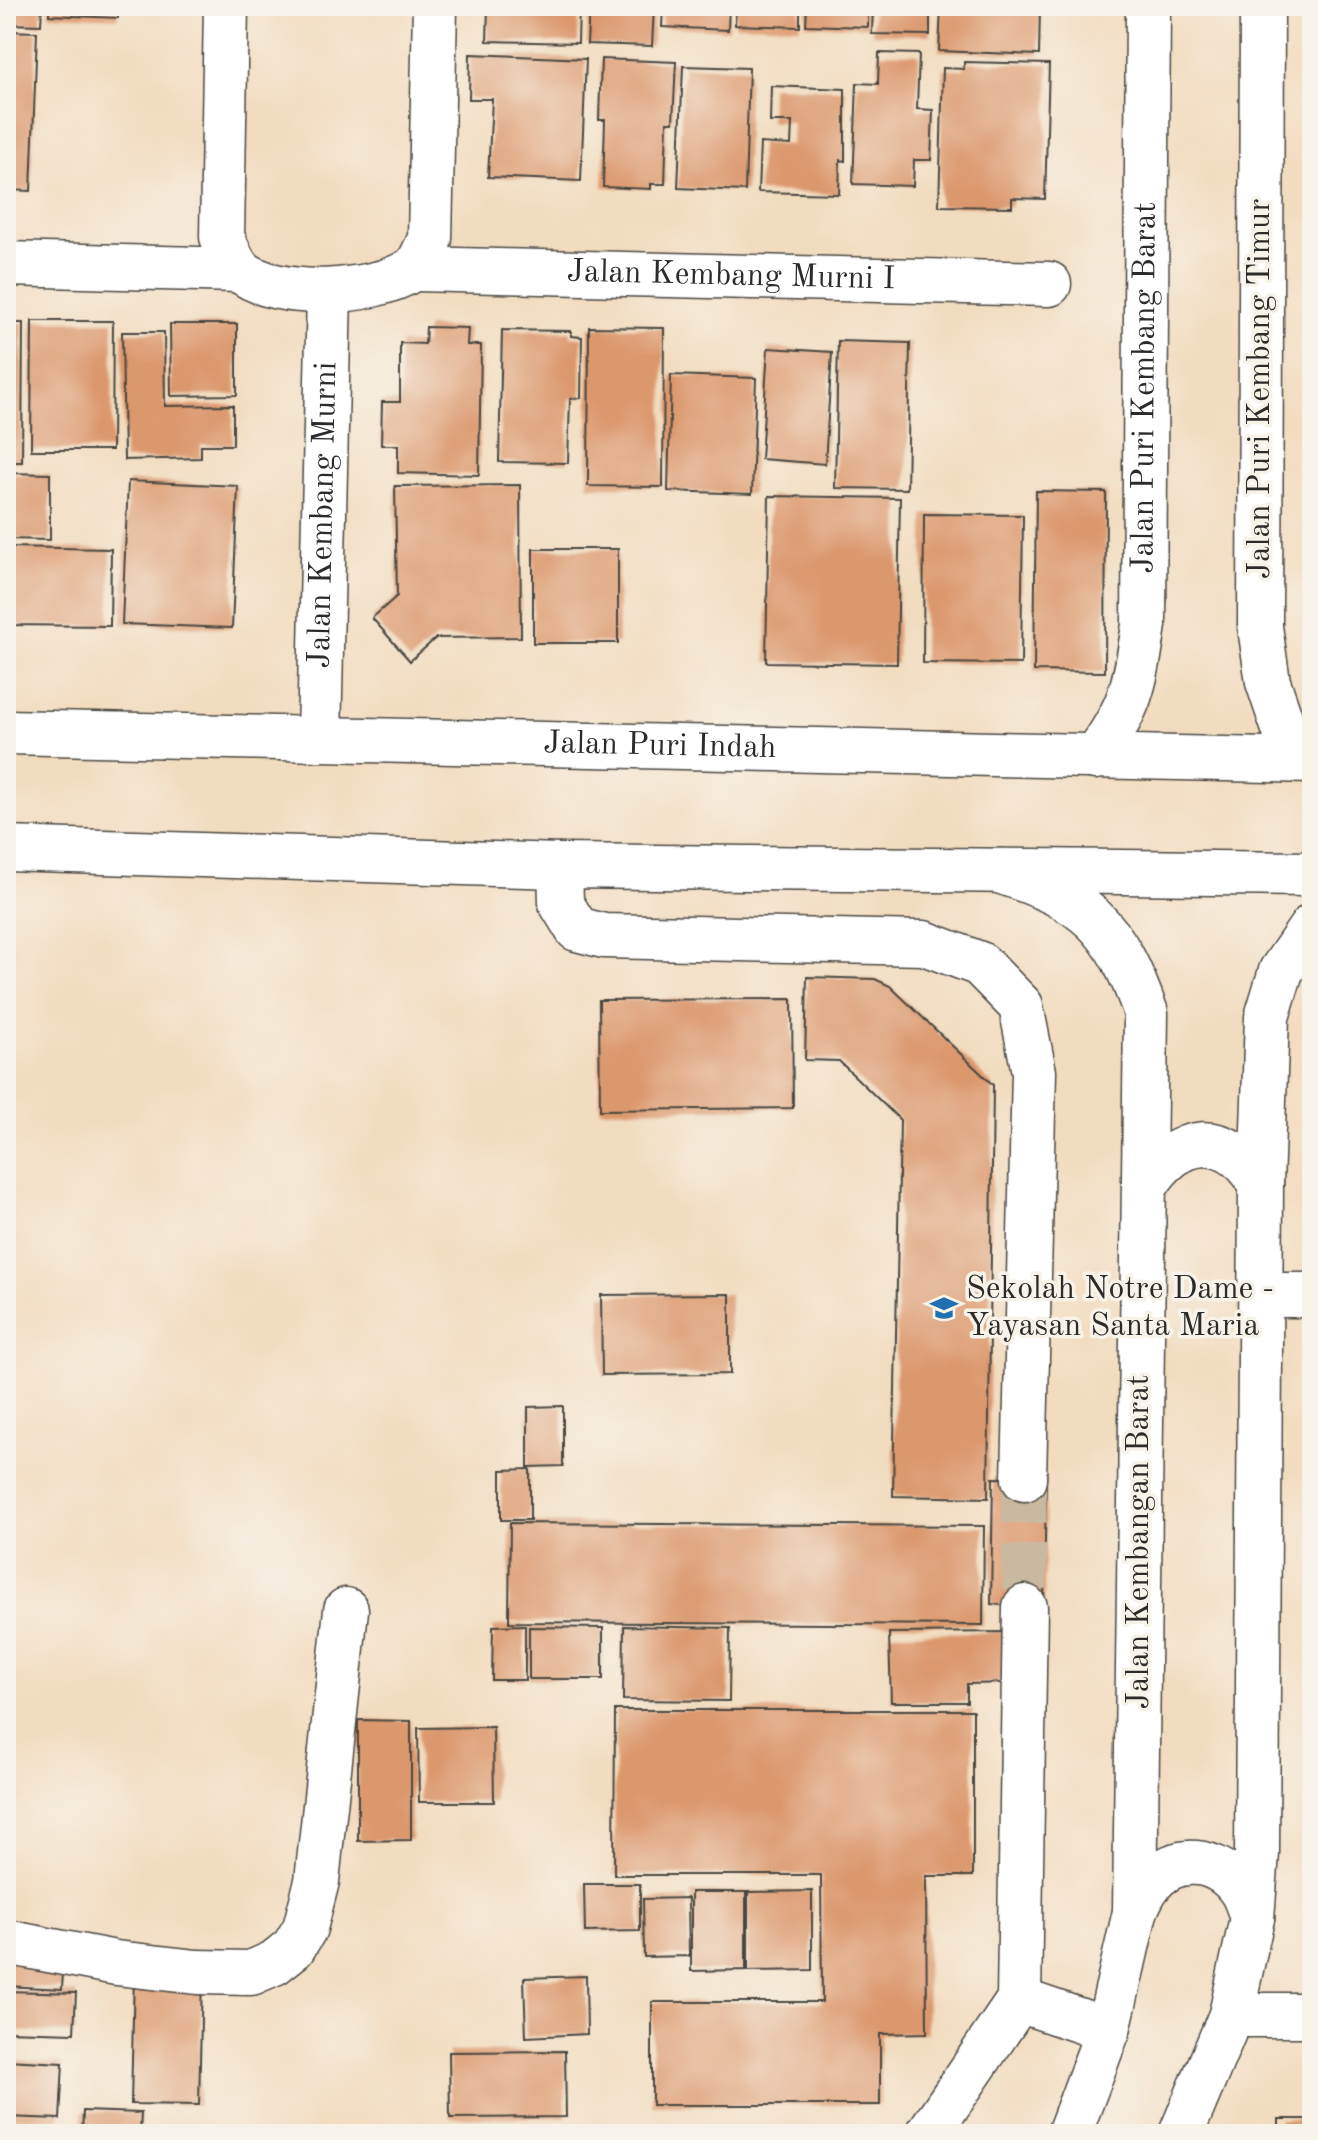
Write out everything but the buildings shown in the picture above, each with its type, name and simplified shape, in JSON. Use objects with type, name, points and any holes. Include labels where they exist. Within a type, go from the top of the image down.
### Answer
[{"type":"main road","points":[[226,6],[222,237],[239,270]]},
{"type":"main road","points":[[6,264],[239,270],[273,285],[329,291],[383,285],[415,269],[430,239],[435,6]]},
{"type":"main road","name":"Jalan Puri Kembang Barat","points":[[1095,757],[1121,722],[1136,680],[1144,625],[1148,6]]},
{"type":"main road","name":"Jalan Puri Kembang Timur","points":[[1262,6],[1260,627],[1268,682],[1286,735],[1312,759]]},
{"type":"main road","name":"Jalan Kembang Murni I","points":[[415,269],[1049,284]]},
{"type":"main road","name":"Jalan Kembang Murni","points":[[319,739],[329,291]]},
{"type":"main road","name":"Jalan Puri Indah","points":[[6,732],[1095,757],[1312,759]]},
{"type":"main road","points":[[6,849],[560,866],[1312,874]]},
{"type":"main road","points":[[560,866],[561,903],[577,929],[604,936],[924,943],[980,964],[1021,1006],[1034,1072],[1024,1479]]},
{"type":"main road","name":"Jalan Kembangan Barat","points":[[999,871],[1051,888],[1095,919],[1128,962],[1146,1013],[1135,1912],[1108,2030],[1069,2134]]},
{"type":"main road","points":[[1181,2134],[1231,2015],[1252,1918],[1258,1771],[1261,1184],[1267,1017],[1281,971],[1312,926]]},
{"type":"main road","points":[[1145,1187],[1159,1164],[1169,1156],[1179,1149],[1203,1143],[1228,1148],[1249,1162],[1261,1184]]},
{"type":"main road","points":[[1261,1295],[1312,1295]]},
{"type":"main road","points":[[928,2134],[1019,2000],[1025,1607]]},
{"type":"main road","points":[[6,1942],[116,1963],[197,1972],[251,1973],[274,1963],[293,1948],[305,1928],[317,1881],[346,1610]]},
{"type":"main road","points":[[1135,1912],[1150,1884],[1170,1867],[1195,1861],[1222,1870],[1242,1891],[1252,1918]]},
{"type":"main road","points":[[1019,2000],[1108,2030]]},
{"type":"main road","points":[[1231,2015],[1309,2015]]},
{"type":"tunnel","points":[[1024,1479],[1025,1607]]},
{"type":"place","name":"Sekolah Notre Dame - Yayasan Santa Maria","points":[[944,1308]]}]
